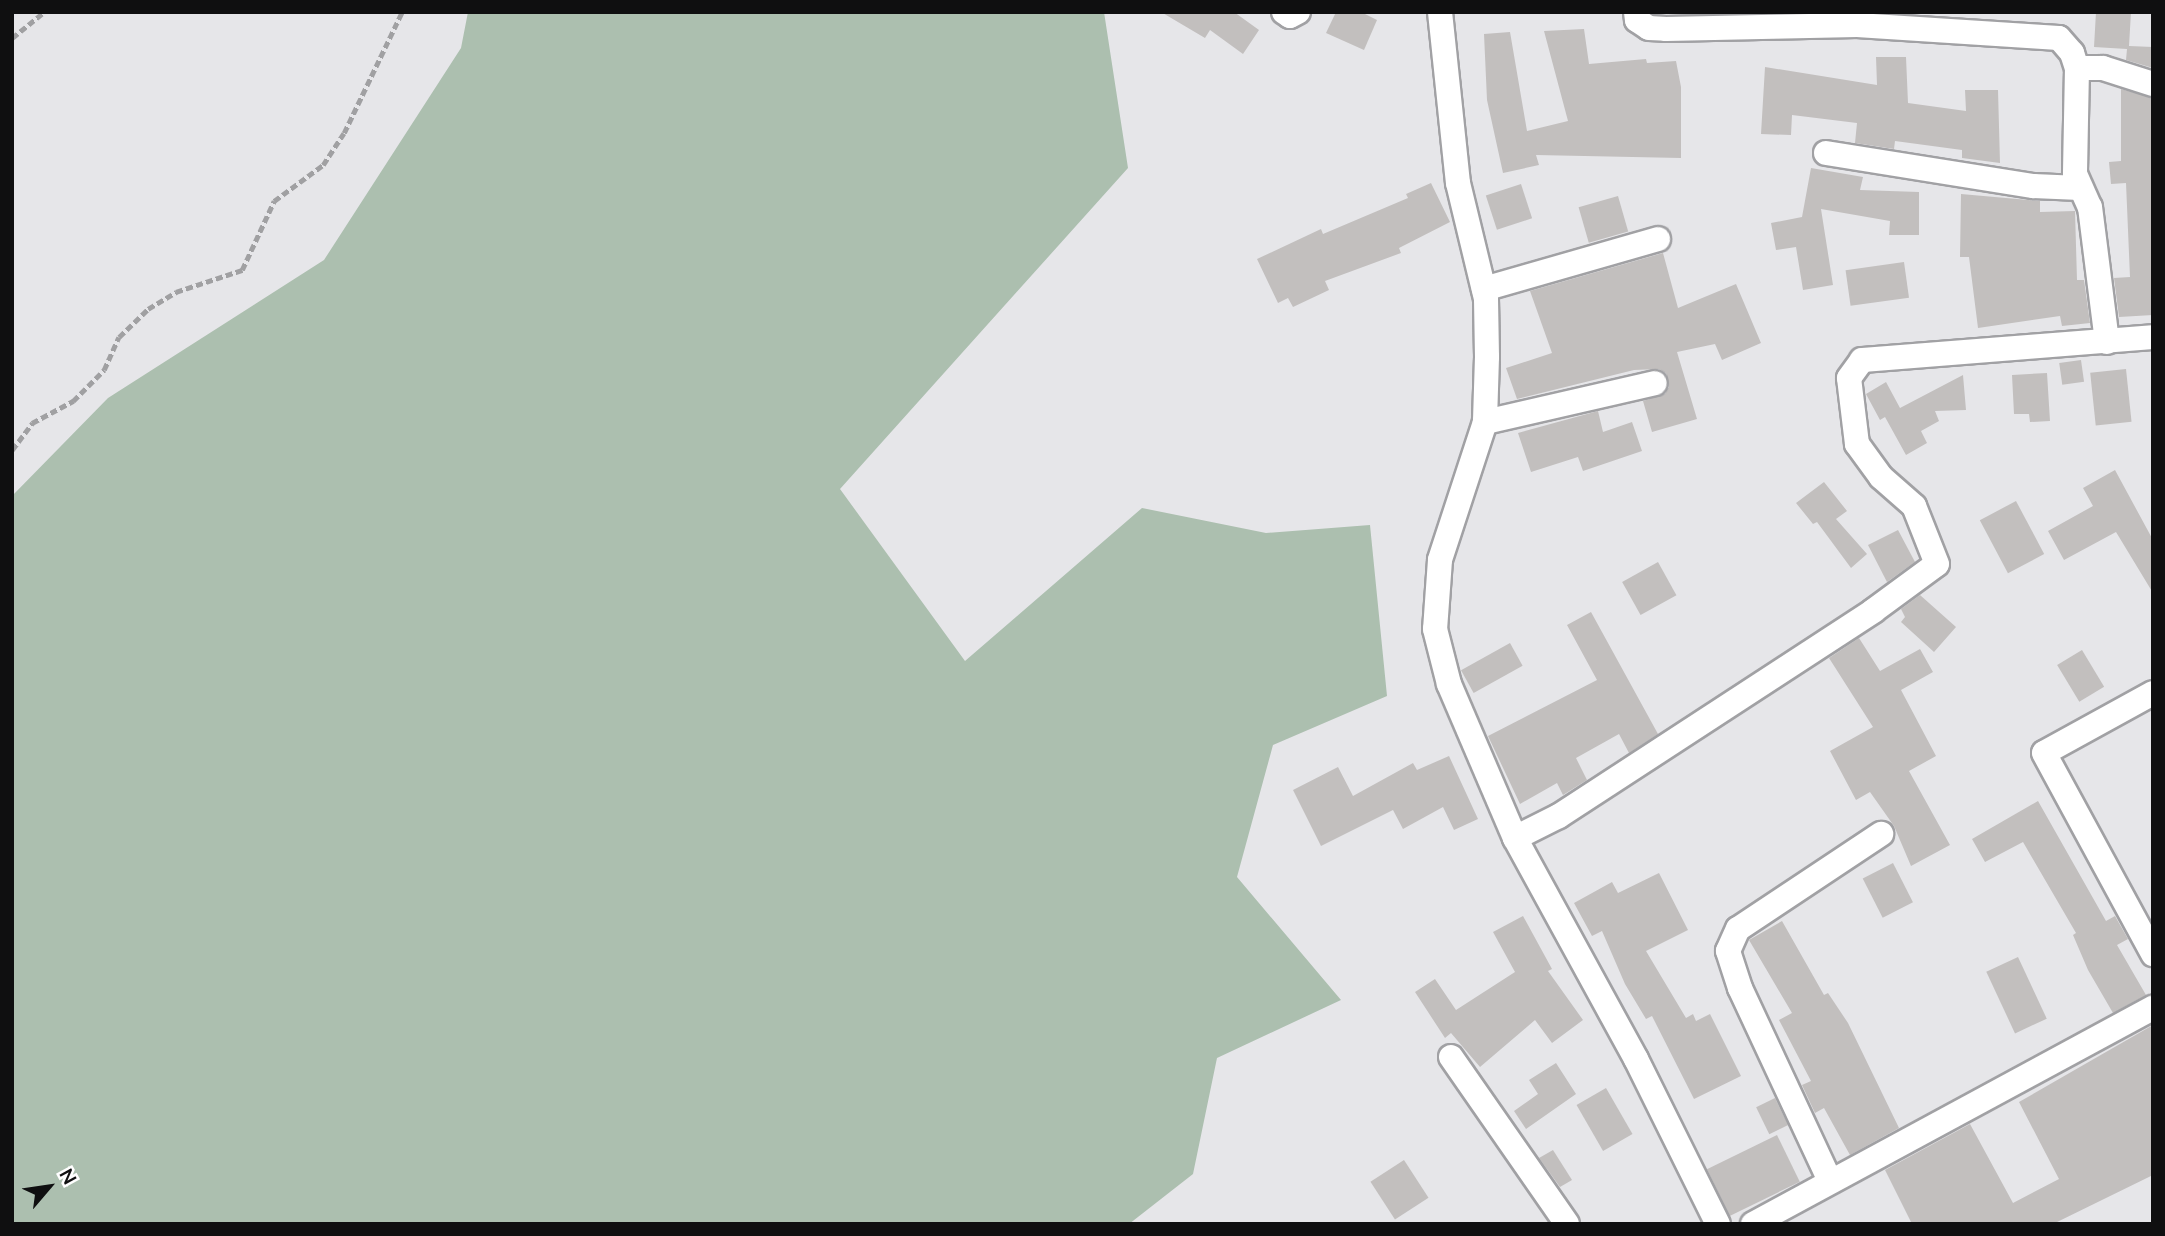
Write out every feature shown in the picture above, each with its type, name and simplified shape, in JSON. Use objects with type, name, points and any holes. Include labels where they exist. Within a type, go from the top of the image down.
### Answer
[{"type":"street","points":[[1284,12],[1298,12]]},
{"type":"street","points":[[1440,12],[1458,183],[1484,289],[1485,422],[1440,561],[1435,629],[1449,684],[1515,838],[1636,1059],[1718,1224]]},
{"type":"street","points":[[1636,12],[1637,20],[1649,28],[1857,25],[2059,38],[2077,68],[2075,174],[2090,207],[2107,342]]},
{"type":"street","points":[[2077,68],[2102,68],[2153,84]]},
{"type":"street","points":[[1826,153],[2033,186],[2080,188]]},
{"type":"street","points":[[1484,289],[1658,239]]},
{"type":"street","points":[[1515,838],[1559,816],[1873,611],[1937,564],[1914,506],[1881,477],[1857,444],[1849,377],[1862,360],[2153,337]]},
{"type":"street","points":[[1485,422],[1654,383]]},
{"type":"street","points":[[2153,693],[2044,753],[2153,954]]},
{"type":"street","points":[[1830,1181],[1740,988],[1728,951],[1738,929],[1881,834]]},
{"type":"street","points":[[1753,1224],[2153,1008]]},
{"type":"street","points":[[1451,1057],[1567,1224]]},
{"type":"path","points":[[12,38],[44,12]]},
{"type":"path","points":[[12,450],[32,422],[73,401],[104,370],[120,337],[148,309],[176,292],[211,284],[242,270],[274,201],[323,165],[344,134],[402,12]]},
{"type":"green space","points":[[468,12],[1104,12],[1128,168],[840,489],[965,661],[1142,508],[1266,533],[1370,525],[1387,696],[1273,745],[1237,877],[1341,1000],[1217,1058],[1193,1174],[1129,1224],[12,1224],[12,496],[108,398],[324,260],[461,48]]},
{"type":"building","points":[[1161,12],[1234,12],[1259,30],[1243,54],[1210,30],[1205,38]]},
{"type":"building","points":[[1336,12],[1361,12],[1377,20],[1364,50],[1326,33]]},
{"type":"building","points":[[2096,12],[2131,12],[2129,46],[2153,47],[2153,68],[2126,60],[2127,49],[2094,47]]},
{"type":"building","points":[[1584,29],[1589,64],[1646,59],[1647,63],[1676,61],[1681,87],[1681,158],[1536,155],[1539,165],[1503,173],[1487,100],[1484,34],[1510,32],[1527,131],[1568,121],[1544,31]]},
{"type":"building","points":[[1876,57],[1906,57],[1908,103],[1966,111],[1965,90],[1998,90],[2000,163],[1962,158],[1962,150],[1895,141],[1894,149],[1855,143],[1857,123],[1792,115],[1791,135],[1761,134],[1765,67],[1877,85]]},
{"type":"building","points":[[2121,89],[2153,98],[2153,315],[2119,317],[2114,278],[2130,277],[2126,183],[2111,184],[2109,162],[2121,161]]},
{"type":"building","points":[[1811,168],[1863,177],[1860,190],[1919,192],[1919,235],[1889,235],[1890,221],[1821,209],[1833,285],[1803,290],[1796,247],[1776,250],[1771,223],[1802,217]]},
{"type":"building","points":[[1431,183],[1450,222],[1399,248],[1401,253],[1325,281],[1329,290],[1293,307],[1288,298],[1278,303],[1257,259],[1321,229],[1323,234],[1408,198],[1406,194]]},
{"type":"building","points":[[1521,184],[1532,218],[1497,230],[1486,195]]},
{"type":"building","points":[[1961,194],[2040,201],[2040,212],[2075,211],[2077,280],[2084,280],[2090,323],[2062,326],[2060,316],[1978,328],[1969,257],[1960,257]]},
{"type":"building","points":[[1618,196],[1628,232],[1589,243],[1579,207]]},
{"type":"building","points":[[1663,253],[1678,308],[1736,284],[1761,343],[1722,360],[1715,344],[1677,352],[1697,419],[1652,432],[1643,401],[1665,394],[1669,387],[1666,373],[1659,369],[1634,370],[1517,399],[1506,368],[1552,353],[1530,291]]},
{"type":"building","points":[[1904,262],[1909,298],[1851,306],[1846,270]]},
{"type":"building","points":[[2081,360],[2084,382],[2062,385],[2059,363]]},
{"type":"building","points":[[2126,369],[2132,422],[2096,425],[2090,373]]},
{"type":"building","points":[[2047,373],[2050,421],[2030,422],[2029,414],[2014,414],[2012,375]]},
{"type":"building","points":[[1963,375],[1966,410],[1935,411],[1939,421],[1921,431],[1927,443],[1906,455],[1885,417],[1880,420],[1866,394],[1886,382],[1900,408]]},
{"type":"building","points":[[1598,411],[1603,432],[1632,422],[1642,451],[1583,471],[1578,457],[1531,472],[1518,433]]},
{"type":"building","points":[[2115,470],[2153,540],[2153,593],[2116,532],[2064,560],[2048,531],[2093,506],[2083,488]]},
{"type":"building","points":[[1824,482],[1847,511],[1836,519],[1867,554],[1851,568],[1817,522],[1813,524],[1796,503]]},
{"type":"building","points":[[2016,501],[2044,554],[2008,573],[1980,520]]},
{"type":"building","points":[[1898,530],[1915,562],[1887,582],[1868,545]]},
{"type":"building","points":[[1658,562],[1676,595],[1641,615],[1622,582]]},
{"type":"building","points":[[1920,595],[1956,627],[1934,652],[1901,622],[1905,617],[1901,609]]},
{"type":"building","points":[[1591,612],[1658,734],[1629,753],[1619,734],[1576,758],[1587,780],[1563,795],[1557,783],[1520,804],[1488,736],[1597,680],[1567,625]]},
{"type":"building","points":[[1859,638],[1880,671],[1920,649],[1933,672],[1901,690],[1936,756],[1909,771],[1950,845],[1911,866],[1894,826],[1870,792],[1856,800],[1830,751],[1873,727],[1829,658]]},
{"type":"building","points":[[1510,643],[1523,666],[1474,693],[1461,670]]},
{"type":"building","points":[[2082,650],[2104,687],[2079,702],[2057,665]]},
{"type":"building","points":[[1449,756],[1478,819],[1454,830],[1443,807],[1403,829],[1393,810],[1321,846],[1293,790],[1338,767],[1353,796],[1413,763],[1417,770]]},
{"type":"building","points":[[2038,801],[2106,921],[2115,916],[2128,939],[2117,945],[2146,995],[2113,1013],[2088,970],[2073,935],[2076,933],[2023,842],[1985,862],[1972,839]]},
{"type":"building","points":[[1893,863],[1913,902],[1883,918],[1863,878]]},
{"type":"building","points":[[1659,873],[1688,930],[1646,951],[1686,1018],[1693,1014],[1696,1021],[1710,1014],[1741,1076],[1694,1099],[1652,1016],[1646,1019],[1625,984],[1602,931],[1592,936],[1574,903],[1612,882],[1618,893]]},
{"type":"building","points":[[1523,916],[1552,969],[1548,971],[1583,1020],[1552,1043],[1535,1020],[1480,1067],[1451,1033],[1445,1038],[1415,992],[1435,979],[1456,1010],[1515,972],[1493,932]]},
{"type":"building","points":[[1782,921],[1824,995],[1828,993],[1848,1023],[1899,1128],[1850,1155],[1824,1108],[1815,1113],[1802,1085],[1811,1081],[1779,1020],[1792,1013],[1749,940]]},
{"type":"building","points":[[2018,957],[2047,1019],[2015,1033],[1986,972]]},
{"type":"building","points":[[2153,1025],[2153,1175],[2053,1224],[1912,1224],[1885,1170],[1970,1124],[2013,1203],[2059,1179],[2019,1102]]},
{"type":"building","points":[[1556,1063],[1576,1094],[1526,1129],[1514,1111],[1538,1094],[1529,1080]]},
{"type":"building","points":[[1606,1088],[1632,1134],[1603,1151],[1577,1105]]},
{"type":"building","points":[[1775,1098],[1788,1125],[1769,1134],[1756,1107]]},
{"type":"building","points":[[1777,1135],[1800,1182],[1730,1216],[1707,1169]]},
{"type":"building","points":[[1553,1150],[1572,1180],[1560,1187],[1539,1158]]},
{"type":"building","points":[[1404,1160],[1429,1198],[1395,1220],[1370,1182]]}]
